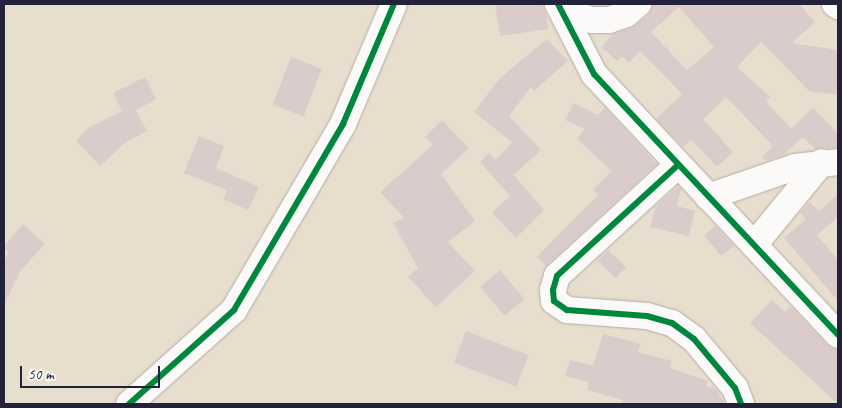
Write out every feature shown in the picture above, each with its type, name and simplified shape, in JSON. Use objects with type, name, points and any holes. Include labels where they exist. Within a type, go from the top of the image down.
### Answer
[{"type":"street","points":[[129,404],[234,310],[343,124],[394,4]]},
{"type":"street","points":[[559,4],[575,15],[592,20],[609,20],[626,14],[638,4]]},
{"type":"street","points":[[559,4],[594,74],[838,335]]},
{"type":"street","points":[[834,4],[838,6]]},
{"type":"street","points":[[708,197],[795,167],[830,162]]},
{"type":"street","points":[[754,245],[830,162]]},
{"type":"street","points":[[678,165],[557,276],[553,290],[554,301],[567,310],[647,316],[672,323],[694,339],[735,388],[741,404]]},
{"type":"building","points":[[495,4],[543,4],[549,29],[500,36]]},
{"type":"building","points":[[653,4],[799,4],[815,22],[792,43],[838,50],[838,95],[809,91],[761,42],[737,67],[770,97],[766,101],[791,129],[813,107],[838,134],[838,147],[815,149],[803,137],[783,155],[766,161],[762,157],[773,146],[726,97],[703,119],[733,152],[717,167],[691,140],[683,147],[656,119],[682,94],[640,51],[629,63],[622,56],[617,61],[601,47],[613,34],[631,28],[648,16]],"holes":[[[679,7],[714,47],[687,70],[651,32]]]},
{"type":"building","points":[[547,39],[568,61],[534,91],[531,87],[509,116],[541,150],[514,175],[544,210],[516,238],[492,213],[510,196],[480,162],[489,153],[496,160],[512,142],[474,112],[500,78]]},
{"type":"building","points":[[291,57],[322,69],[304,116],[273,105]]},
{"type":"building","points":[[145,77],[156,99],[136,110],[147,131],[125,143],[100,166],[76,141],[88,128],[122,111],[113,93]]},
{"type":"building","points":[[574,103],[598,115],[605,108],[657,164],[546,266],[537,257],[598,195],[593,190],[611,171],[577,138],[585,129],[565,120]]},
{"type":"building","points":[[442,120],[469,148],[441,174],[475,221],[448,242],[475,271],[436,307],[408,277],[418,268],[393,223],[404,218],[380,192],[433,145],[425,137]]},
{"type":"building","points":[[199,136],[224,146],[216,168],[259,187],[248,210],[223,199],[227,190],[184,173]]},
{"type":"building","points":[[678,186],[681,189],[677,206],[695,211],[689,236],[650,227],[656,206]]},
{"type":"building","points":[[838,194],[838,217],[817,235],[838,260],[838,301],[784,238],[806,219],[800,213],[810,202],[819,211]]},
{"type":"building","points":[[23,224],[45,244],[21,270],[4,305],[4,262],[8,253],[4,246]]},
{"type":"building","points":[[715,226],[734,246],[721,256],[704,235]]},
{"type":"building","points":[[608,250],[626,267],[616,278],[598,261]]},
{"type":"building","points":[[500,270],[524,299],[505,316],[480,287]]},
{"type":"building","points":[[772,300],[785,312],[790,306],[827,345],[838,350],[838,404],[750,323]]},
{"type":"building","points":[[466,331],[529,355],[516,387],[454,363]]},
{"type":"building","points":[[603,334],[641,344],[638,352],[672,361],[670,368],[708,381],[706,386],[716,389],[725,404],[622,404],[623,400],[587,390],[589,382],[565,376],[570,360],[593,366]]},
{"type":"cycle path","points":[[129,404],[234,310],[343,124],[394,4]]},
{"type":"cycle path","points":[[558,4],[594,74],[838,335]]},
{"type":"cycle path","points":[[678,165],[557,276],[553,290],[554,301],[567,310],[647,316],[672,323],[694,339],[735,388],[741,404]]}]
